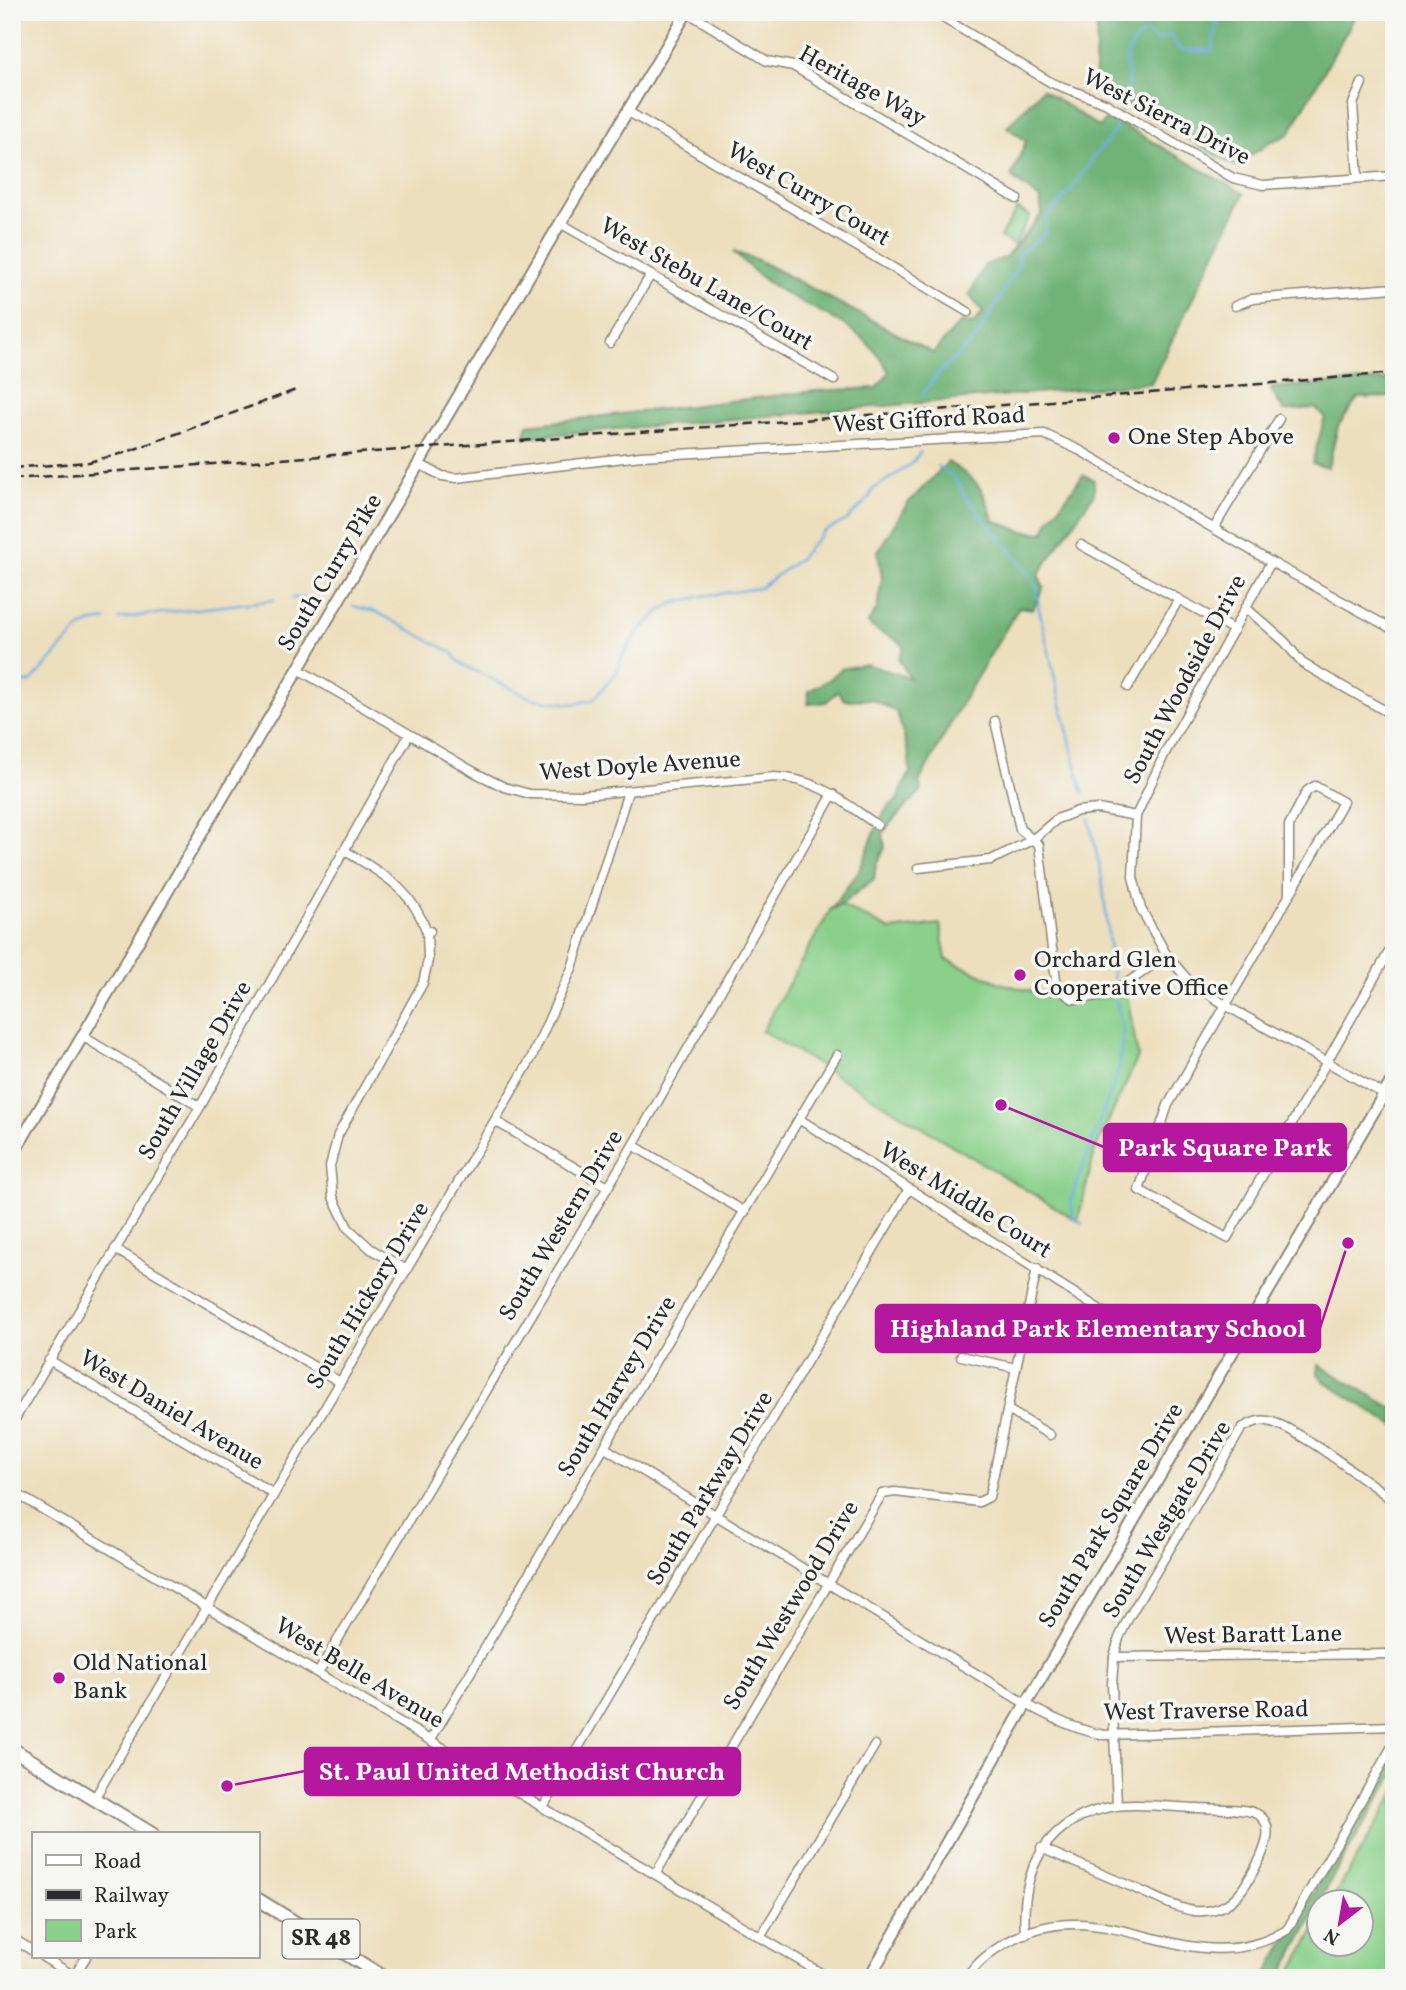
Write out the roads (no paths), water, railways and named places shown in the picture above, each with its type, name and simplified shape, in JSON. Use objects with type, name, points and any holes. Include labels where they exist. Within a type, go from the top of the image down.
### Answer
[{"type":"main road","name":"South Curry Pike","points":[[12,1156],[560,223],[687,12]]},
{"type":"main road","name":"South Park Square Drive","points":[[869,1978],[1026,1704],[1394,1077]]},
{"type":"main road","points":[[12,1749],[149,1832]]},
{"type":"main road","name":"SR 48","points":[[259,1900],[384,1978]]},
{"type":"street","name":"Heritage Way","points":[[687,12],[767,61],[793,66],[1017,199]]},
{"type":"street","name":"West Sierra Drive","points":[[933,12],[1052,83],[1093,97],[1116,109],[1233,178],[1264,185],[1394,176]]},
{"type":"street","points":[[1358,178],[1353,104],[1362,83]]},
{"type":"street","name":"West Curry Court","points":[[627,111],[968,312]]},
{"type":"street","name":"West Stebu Lane/Court","points":[[560,223],[834,380]]},
{"type":"street","points":[[610,343],[650,276]]},
{"type":"street","points":[[1235,306],[1252,299],[1394,288]]},
{"type":"street","points":[[1214,528],[1279,419]]},
{"type":"street","name":"West Gifford Road","points":[[419,464],[442,476],[456,478],[641,456],[1044,434],[1081,451],[1394,630]]},
{"type":"street","points":[[1081,545],[1234,630]]},
{"type":"street","name":"South Woodside Drive","points":[[1136,816],[1165,753],[1271,562]]},
{"type":"street","points":[[1128,687],[1178,599]]},
{"type":"street","points":[[1246,608],[1279,637],[1302,663],[1394,716]]},
{"type":"street","name":"West Doyle Avenue","points":[[298,669],[490,781],[517,791],[545,796],[628,792],[774,777],[800,779],[832,794],[877,825]]},
{"type":"street","points":[[995,722],[1020,829],[1039,845],[1057,988],[1073,999],[1105,994],[1127,985],[1166,954]]},
{"type":"street","name":"South Village Drive","points":[[12,1424],[200,1107],[409,735]]},
{"type":"street","points":[[1289,896],[1289,825],[1307,791],[1315,786],[1343,802],[1289,896],[1168,1105],[1139,1190],[1227,1238],[1394,943]]},
{"type":"street","name":"South Hickory Drive","points":[[94,1799],[531,1059],[566,986],[628,792]]},
{"type":"street","name":"South Western Drive","points":[[318,1673],[633,1145],[832,794]]},
{"type":"street","points":[[918,868],[991,860],[1032,840],[1056,819],[1078,811],[1098,809],[1136,816],[1133,877],[1141,909],[1166,954],[1188,980],[1226,1005],[1384,1094]]},
{"type":"street","points":[[344,850],[394,882],[411,899],[429,931],[428,960],[422,987],[338,1135],[333,1147],[330,1177],[331,1198],[354,1235],[371,1249],[407,1270]]},
{"type":"street","points":[[82,1036],[200,1107]]},
{"type":"street","name":"South Harvey Drive","points":[[431,1739],[837,1055]]},
{"type":"street","name":"West Middle Court","points":[[799,1119],[1110,1316]]},
{"type":"street","points":[[495,1121],[608,1187]]},
{"type":"street","points":[[633,1145],[745,1212]]},
{"type":"street","name":"South Parkway Drive","points":[[543,1807],[909,1189]]},
{"type":"street","points":[[115,1248],[340,1382]]},
{"type":"street","name":"South Westwood Drive","points":[[656,1873],[878,1498],[886,1492],[979,1502],[986,1500],[991,1493],[1037,1268]]},
{"type":"street","points":[[961,1356],[1016,1368]]},
{"type":"street","name":"West Daniel Avenue","points":[[49,1360],[274,1494]]},
{"type":"street","points":[[1008,1410],[1050,1434]]},
{"type":"street","name":"South Westgate Drive","points":[[1117,1806],[1112,1684],[1119,1638],[1242,1428],[1255,1421],[1269,1421],[1291,1431],[1386,1495],[1394,1504]]},
{"type":"street","name":"West Traverse Road","points":[[604,1448],[1026,1704],[1088,1733],[1394,1726]]},
{"type":"street","name":"West Belle Avenue","points":[[12,1491],[829,1978]]},
{"type":"street","name":"West Baratt Lane","points":[[1114,1657],[1394,1654]]},
{"type":"street","points":[[1272,1949],[1287,1930],[1394,1743]]},
{"type":"street","points":[[761,1936],[875,1745]]},
{"type":"street","points":[[1025,1934],[1025,1898],[1030,1875],[1041,1848],[1079,1818],[1117,1806],[1255,1812],[1262,1816],[1268,1834],[1266,1846],[1237,1895],[1228,1904],[1206,1911],[1176,1906],[1041,1848]]},
{"type":"street","points":[[967,1978],[975,1965],[986,1955],[1014,1938],[1047,1931],[1082,1934]]},
{"type":"street","points":[[12,1938],[32,1950]]},
{"type":"street","points":[[45,1958],[75,1977],[85,1958]]},
{"type":"waterway","points":[[922,395],[934,378],[977,337],[1019,264],[1017,255],[1046,233],[1047,217],[1115,131],[1129,82],[1126,57],[1136,39],[1146,33],[1159,41],[1170,35],[1180,50],[1212,51],[1219,12]]},
{"type":"waterway","points":[[353,606],[376,612],[453,653],[465,666],[533,699],[573,704],[593,700],[618,671],[619,663],[639,631],[661,610],[672,604],[703,596],[760,588],[799,559],[823,532],[847,520],[869,498],[872,490],[913,462],[920,452]]},
{"type":"waterway","points":[[937,466],[956,480],[963,494],[1029,573],[1037,587],[1039,609],[1083,793]]},
{"type":"waterway","points":[[292,598],[313,598]]},
{"type":"waterway","points":[[154,614],[274,600]]},
{"type":"waterway","points":[[119,619],[151,614]]},
{"type":"waterway","points":[[12,684],[31,682],[79,629],[89,623],[106,620]]},
{"type":"waterway","points":[[1089,819],[1102,878],[1113,979]]},
{"type":"waterway","points":[[1082,1223],[1073,1217],[1071,1199],[1119,1069],[1123,1031],[1116,1000]]},
{"type":"railway","points":[[12,479],[1394,373]]},
{"type":"railway","points":[[12,468],[89,462],[124,453],[296,390]]},
{"type":"place","name":"One Step Above","points":[[1114,438]]},
{"type":"place","name":"Orchard Glen Cooperative Office","points":[[1020,975]]},
{"type":"place","name":"Park Square Park","points":[[1001,1105]]},
{"type":"place","name":"Highland Park Elementary School","points":[[1348,1243]]},
{"type":"place","name":"Old National Bank","points":[[59,1678]]},
{"type":"place","name":"St. Paul United Methodist Church","points":[[227,1786]]}]
